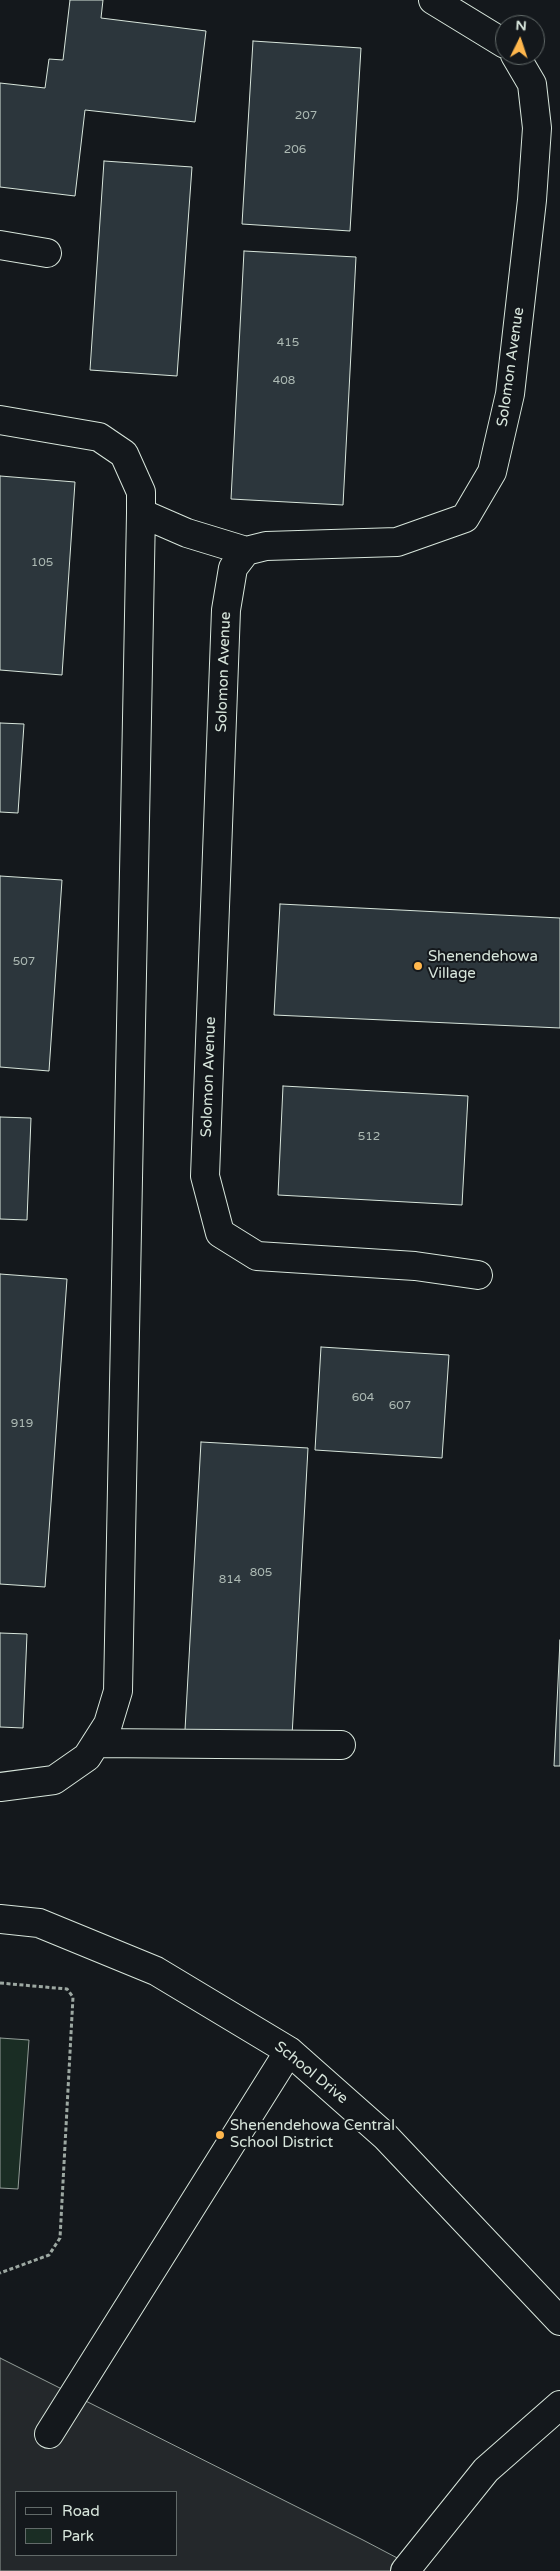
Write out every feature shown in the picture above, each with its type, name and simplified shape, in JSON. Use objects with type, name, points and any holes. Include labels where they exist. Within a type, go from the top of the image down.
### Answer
[{"type":"street","points":[[433,0],[495,38]]},
{"type":"street","name":"Solomon Avenue","points":[[478,1275],[415,1266],[257,1256],[220,1233],[205,1176],[226,610],[233,568],[246,551],[266,546],[397,542],[465,518],[492,472],[510,394],[532,200],[537,128],[532,84],[521,65]]},
{"type":"street","points":[[0,245],[47,253]]},
{"type":"street","points":[[0,420],[99,437],[124,454],[141,492],[118,1691],[108,1724],[87,1757],[54,1780],[0,1787]]},
{"type":"street","points":[[141,513],[187,532],[246,551]]},
{"type":"street","points":[[96,1743],[341,1745]]},
{"type":"street","name":"School Drive","points":[[0,1919],[39,1923],[156,1971],[288,2051],[386,2136],[560,2321]]},
{"type":"street","points":[[49,2434],[288,2051]]},
{"type":"street","points":[[405,2571],[486,2470],[560,2405]]},
{"type":"path","points":[[0,1983],[67,1988],[73,1997],[60,2238],[49,2254],[0,2273]]},
{"type":"green space","points":[[0,2038],[29,2040],[18,2189],[0,2188]]},
{"type":"shaded area","points":[[0,2358],[363,2540],[422,2571],[0,2571]]},
{"type":"building","points":[[70,0],[103,0],[101,18],[206,31],[195,122],[85,110],[75,196],[0,187],[0,83],[45,88],[49,59],[63,60]]},
{"type":"building","points":[[253,41],[361,48],[350,231],[242,224]]},
{"type":"building","points":[[104,161],[192,167],[177,376],[90,370]]},
{"type":"building","points":[[244,251],[356,257],[343,505],[231,499]]},
{"type":"building","points":[[0,476],[75,482],[62,675],[0,670]]},
{"type":"building","points":[[0,723],[24,724],[18,813],[0,812]]},
{"type":"building","points":[[0,876],[62,880],[49,1071],[0,1067]]},
{"type":"building","name":"Shenendehowa Village","points":[[280,904],[560,918],[560,1028],[274,1015]]},
{"type":"building","points":[[283,1086],[468,1096],[462,1205],[278,1195]]},
{"type":"building","points":[[0,1117],[31,1118],[27,1220],[0,1219]]},
{"type":"building","points":[[0,1274],[67,1279],[45,1587],[0,1584]]},
{"type":"building","points":[[321,1347],[449,1355],[442,1458],[315,1450]]},
{"type":"building","points":[[201,1442],[308,1448],[292,1736],[185,1730]]},
{"type":"building","points":[[0,1633],[27,1634],[23,1728],[0,1727]]},
{"type":"building","points":[[560,1640],[560,1766],[554,1766]]},
{"type":"place","name":"Shenendehowa Village","points":[[418,966]]},
{"type":"place","name":"Shenendehowa Central School District","points":[[220,2135]]}]
